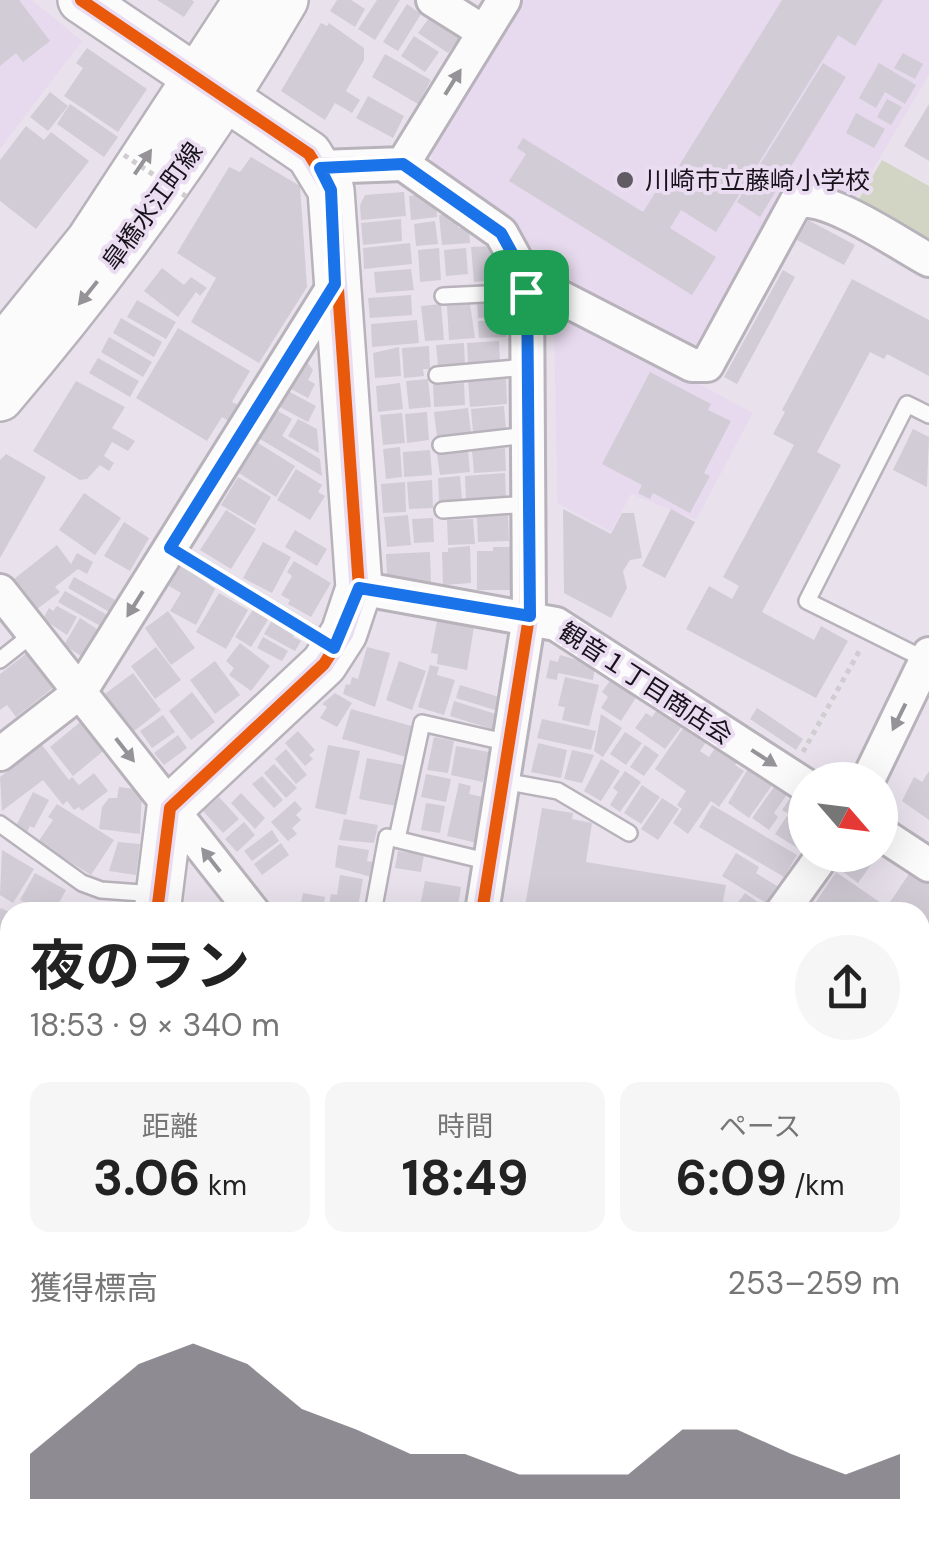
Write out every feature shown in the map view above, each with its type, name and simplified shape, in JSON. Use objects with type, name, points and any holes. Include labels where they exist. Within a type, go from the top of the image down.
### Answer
[{"type":"street","points":[[81,0],[309,154],[331,190],[359,588],[324,664],[170,808],[158,902]]},
{"type":"street","name":"皐橋水江町線","points":[[0,398],[120,253],[212,91],[247,0]]},
{"type":"street","name":"皐橋水江町線","points":[[0,351],[285,0]]},
{"type":"street","points":[[433,0],[484,32]]},
{"type":"street","points":[[403,164],[504,0]]},
{"type":"street","points":[[320,168],[403,164],[501,233],[526,286],[530,616],[484,902]]},
{"type":"street","points":[[526,286],[692,366],[707,365],[796,202],[805,200],[832,207],[929,260]]},
{"type":"street","points":[[0,754],[80,692],[335,284]]},
{"type":"street","name":"観音１丁目商店会","points":[[359,588],[530,616],[556,624],[788,774]]},
{"type":"street","points":[[0,590],[245,902]]},
{"type":"street","points":[[877,762],[927,657]]},
{"type":"street","points":[[898,845],[929,865]]},
{"type":"street","points":[[789,902],[811,872]]},
{"type":"lane","points":[[443,296],[526,286]]},
{"type":"lane","points":[[437,375],[526,367]]},
{"type":"lane","points":[[927,657],[807,601],[908,404],[929,415]]},
{"type":"lane","points":[[441,445],[527,435]]},
{"type":"lane","points":[[443,510],[528,504]]},
{"type":"lane","points":[[170,548],[334,648]]},
{"type":"lane","points":[[0,660],[34,633]]},
{"type":"lane","points":[[397,839],[422,723],[509,743]]},
{"type":"lane","points":[[503,781],[558,791],[628,834]]},
{"type":"lane","points":[[0,824],[82,883],[150,902]]},
{"type":"lane","points":[[375,902],[387,837],[490,862]]},
{"type":"path","points":[[124,155],[190,199]]},
{"type":"path","points":[[807,762],[870,633]]},
{"type":"shaded area","points":[[0,0],[32,0],[82,41],[0,149]]},
{"type":"shaded area","name":"川崎市立藤崎小学校","points":[[517,0],[929,0],[929,75],[853,203],[798,172],[697,355],[553,281],[552,264],[432,161],[430,139]]},
{"type":"shaded area","points":[[562,310],[753,413],[696,520],[631,494],[611,532],[557,503],[554,311]]},
{"type":"green space","points":[[882,160],[929,186],[929,244],[856,204]]},
{"type":"building","points":[[0,0],[19,0],[50,41],[23,62],[16,53],[0,66]]},
{"type":"building","points":[[157,0],[192,0],[194,2],[184,17]]},
{"type":"building","points":[[337,0],[351,0],[365,9],[355,27],[330,11]]},
{"type":"building","points":[[377,0],[400,0],[375,40],[358,29]]},
{"type":"building","points":[[782,0],[883,0],[855,46],[838,35],[716,232],[681,210],[670,228],[716,257],[692,295],[509,181],[526,154],[517,148],[523,138],[643,212],[662,182],[667,185]]},
{"type":"building","points":[[407,4],[421,14],[398,51],[383,42]]},
{"type":"building","points":[[430,17],[460,37],[448,53],[418,33]]},
{"type":"building","points":[[321,23],[329,23],[364,48],[364,60],[346,91],[360,100],[352,113],[335,103],[325,120],[281,91]]},
{"type":"building","points":[[414,36],[439,52],[425,72],[401,56]]},
{"type":"building","points":[[87,48],[147,89],[118,132],[64,96],[83,68],[76,63]]},
{"type":"building","points":[[903,53],[923,64],[915,79],[894,68]]},
{"type":"building","points":[[385,54],[431,80],[418,104],[372,77]]},
{"type":"building","points":[[823,63],[846,77],[760,217],[737,202]]},
{"type":"building","points":[[879,63],[916,85],[905,104],[885,92],[876,108],[859,98]]},
{"type":"building","points":[[50,92],[68,106],[48,131],[30,117]]},
{"type":"building","points":[[368,96],[404,116],[393,138],[356,118]]},
{"type":"building","points":[[887,99],[902,107],[891,125],[877,117]]},
{"type":"building","points":[[70,104],[118,137],[104,157],[57,124]]},
{"type":"building","points":[[929,104],[929,161],[904,146]]},
{"type":"building","points":[[856,113],[885,129],[874,148],[846,133]]},
{"type":"building","points":[[26,126],[44,140],[51,132],[89,161],[36,229],[0,201],[0,160]]},
{"type":"building","points":[[251,157],[300,186],[307,287],[259,363],[191,322],[216,278],[177,253],[229,167],[240,172]]},
{"type":"building","points":[[404,192],[406,216],[361,220],[360,205],[365,195]]},
{"type":"building","points":[[423,194],[436,202],[437,217],[411,220],[409,196]]},
{"type":"building","points":[[452,214],[459,228],[469,227],[470,243],[442,245],[439,215]]},
{"type":"building","points":[[401,219],[402,241],[363,245],[361,223]]},
{"type":"building","points":[[808,220],[855,245],[844,265],[797,240]]},
{"type":"building","points":[[435,221],[438,244],[416,246],[414,224]]},
{"type":"building","points":[[410,243],[412,264],[364,269],[363,248]]},
{"type":"building","points":[[493,246],[503,259],[504,279],[474,282],[471,247]]},
{"type":"building","points":[[439,248],[441,280],[420,282],[418,250]]},
{"type":"building","points":[[466,248],[468,274],[446,276],[444,250]]},
{"type":"building","points":[[162,268],[184,285],[191,277],[207,288],[200,296],[196,292],[178,317],[144,291]]},
{"type":"building","points":[[411,269],[414,290],[376,293],[374,272]]},
{"type":"building","points":[[783,270],[795,277],[737,384],[724,377]]},
{"type":"building","points":[[852,279],[929,320],[929,376],[887,354],[884,359],[870,352],[817,452],[841,465],[762,612],[814,640],[821,626],[848,641],[816,698],[686,629],[709,586],[732,599],[739,586],[723,577],[794,445],[773,434]]},
{"type":"building","points":[[411,295],[412,315],[370,318],[368,298]]},
{"type":"building","points":[[137,300],[176,322],[166,339],[127,317]]},
{"type":"building","points":[[504,301],[504,317],[478,318],[477,302]]},
{"type":"building","points":[[441,304],[444,340],[425,341],[421,306]]},
{"type":"building","points":[[470,304],[475,338],[449,340],[447,306]]},
{"type":"building","points":[[121,318],[162,342],[154,357],[113,333]]},
{"type":"building","points":[[417,320],[419,343],[372,347],[371,324]]},
{"type":"building","points":[[506,320],[506,337],[479,338],[478,321]]},
{"type":"building","points":[[178,328],[250,371],[232,402],[240,406],[230,422],[222,417],[207,441],[136,398]]},
{"type":"building","points":[[109,337],[152,362],[143,377],[101,352]]},
{"type":"building","points":[[499,341],[500,362],[468,364],[467,343]]},
{"type":"building","points":[[464,343],[465,364],[438,366],[436,345]]},
{"type":"building","points":[[429,346],[430,369],[423,369],[424,376],[404,378],[402,348]]},
{"type":"building","points":[[399,347],[401,376],[375,378],[373,353]]},
{"type":"building","points":[[98,358],[139,381],[130,397],[89,373]]},
{"type":"building","points":[[306,361],[313,370],[308,380],[315,384],[308,398],[291,389]]},
{"type":"building","points":[[650,372],[711,404],[708,410],[731,421],[704,473],[710,476],[690,513],[653,493],[650,499],[638,493],[642,485],[602,464]]},
{"type":"building","points":[[506,377],[507,404],[470,407],[468,380]]},
{"type":"building","points":[[428,379],[431,407],[409,409],[406,381]]},
{"type":"building","points":[[76,381],[125,407],[112,428],[135,441],[128,451],[112,442],[104,456],[114,463],[109,471],[100,465],[87,479],[80,480],[33,451]]},
{"type":"building","points":[[400,383],[403,409],[378,412],[376,386]]},
{"type":"building","points":[[464,383],[465,405],[434,407],[433,385]]},
{"type":"building","points":[[288,391],[316,406],[308,422],[280,407]]},
{"type":"building","points":[[504,406],[506,429],[473,432],[471,409]]},
{"type":"building","points":[[468,408],[471,433],[437,437],[434,412]]},
{"type":"building","points":[[276,410],[292,419],[282,436],[320,459],[322,476],[260,439]]},
{"type":"building","points":[[427,412],[429,440],[407,443],[405,414]]},
{"type":"building","points":[[402,413],[405,443],[383,445],[380,415]]},
{"type":"building","points":[[298,419],[317,429],[319,453],[288,436]]},
{"type":"building","points":[[913,429],[929,437],[927,487],[893,470]]},
{"type":"building","points":[[258,443],[295,466],[276,497],[239,473]]},
{"type":"building","points":[[400,447],[402,477],[386,479],[383,449]]},
{"type":"building","points":[[505,448],[506,471],[474,473],[472,450]]},
{"type":"building","points":[[430,450],[432,475],[404,477],[403,452]]},
{"type":"building","points":[[468,450],[470,472],[440,475],[437,454]]},
{"type":"building","points":[[6,454],[46,477],[0,558],[0,460]]},
{"type":"building","points":[[296,469],[322,485],[318,492],[325,496],[310,520],[277,500]]},
{"type":"building","points":[[505,473],[506,497],[466,500],[465,476]]},
{"type":"building","points":[[460,476],[462,500],[439,501],[438,478]]},
{"type":"building","points":[[238,477],[271,497],[255,525],[221,505]]},
{"type":"building","points":[[432,480],[433,508],[409,509],[407,482]]},
{"type":"building","points":[[405,482],[406,512],[383,513],[381,484]]},
{"type":"building","points":[[84,493],[121,518],[95,555],[59,530]]},
{"type":"building","points":[[563,509],[611,534],[622,513],[634,513],[642,558],[630,560],[623,571],[627,588],[611,618],[564,593]]},
{"type":"building","points":[[671,509],[695,522],[665,578],[642,566]]},
{"type":"building","points":[[226,510],[256,529],[231,569],[200,550]]},
{"type":"building","points":[[408,515],[411,545],[387,547],[384,517]]},
{"type":"building","points":[[508,515],[509,541],[478,542],[477,517]]},
{"type":"building","points":[[433,518],[434,542],[414,543],[412,519]]},
{"type":"building","points":[[473,519],[475,544],[448,545],[447,520]]},
{"type":"building","points":[[124,522],[149,538],[130,571],[104,556]]},
{"type":"building","points":[[295,530],[327,549],[317,566],[285,547]]},
{"type":"building","points":[[263,542],[291,557],[272,593],[243,578]]},
{"type":"building","points":[[57,545],[71,564],[77,553],[93,562],[87,574],[78,569],[55,587],[60,592],[37,609],[14,579]]},
{"type":"building","points":[[470,546],[471,583],[443,585],[442,552]]},
{"type":"building","points":[[493,547],[513,547],[512,590],[477,590],[477,551],[493,551]]},
{"type":"building","points":[[430,552],[431,585],[399,584],[387,574],[386,554]]},
{"type":"building","points":[[294,561],[331,583],[311,617],[288,604],[290,600],[281,595],[292,576],[287,572]]},
{"type":"building","points":[[181,564],[215,589],[196,625],[170,611],[181,593],[169,586]]},
{"type":"building","points":[[74,577],[117,601],[111,613],[68,588]]},
{"type":"building","points":[[65,591],[109,616],[102,627],[58,602]]},
{"type":"building","points":[[219,593],[248,610],[226,649],[196,632]]},
{"type":"building","points":[[57,606],[77,617],[67,635],[43,619],[49,608],[53,611]]},
{"type":"building","points":[[254,608],[269,618],[251,647],[235,637]]},
{"type":"building","points":[[168,611],[195,648],[171,665],[145,628]]},
{"type":"building","points":[[80,618],[97,629],[81,656],[64,645]]},
{"type":"building","points":[[272,620],[295,632],[293,637],[301,641],[295,651],[264,634]]},
{"type":"building","points":[[437,621],[474,627],[467,670],[437,664],[438,654],[431,653]]},
{"type":"building","points":[[263,637],[288,651],[282,661],[257,648]]},
{"type":"building","points":[[240,643],[270,666],[251,691],[229,675],[234,668],[226,661]]},
{"type":"building","points":[[156,647],[181,680],[155,699],[131,666]]},
{"type":"building","points":[[367,647],[390,653],[375,707],[343,694],[352,677],[358,679]]},
{"type":"building","points":[[27,653],[54,687],[16,717],[7,705],[0,710],[0,674]]},
{"type":"building","points":[[560,655],[595,665],[593,680],[558,673],[557,680],[546,678],[550,660],[558,662]]},
{"type":"building","points":[[215,661],[240,695],[215,714],[190,680]]},
{"type":"building","points":[[399,661],[426,671],[412,710],[386,700]]},
{"type":"building","points":[[430,665],[439,667],[437,675],[455,680],[444,715],[418,707]]},
{"type":"building","points":[[133,673],[161,710],[133,732],[105,694]]},
{"type":"building","points":[[565,677],[599,685],[589,726],[562,720],[565,707],[558,706]]},
{"type":"building","points":[[611,679],[637,696],[621,721],[601,708],[608,697],[602,692]]},
{"type":"building","points":[[460,685],[499,697],[495,710],[456,698]]},
{"type":"building","points":[[192,692],[215,722],[191,740],[169,711]]},
{"type":"building","points":[[335,693],[352,703],[337,727],[320,718],[327,707],[322,704]]},
{"type":"building","points":[[454,701],[499,715],[495,730],[450,716]]},
{"type":"building","points":[[659,707],[683,725],[665,749],[635,728],[646,713],[652,717]]},
{"type":"building","points":[[757,708],[803,739],[796,750],[750,719]]},
{"type":"building","points":[[351,709],[415,727],[406,757],[342,739]]},
{"type":"building","points":[[601,714],[622,728],[603,757],[594,751]]},
{"type":"building","points":[[163,715],[175,732],[152,748],[140,731]]},
{"type":"building","points":[[84,719],[107,748],[73,776],[50,747]]},
{"type":"building","points":[[542,719],[596,731],[591,750],[537,738]]},
{"type":"building","points":[[686,724],[708,739],[700,751],[709,757],[717,745],[739,760],[735,765],[744,771],[719,807],[711,801],[688,834],[673,823],[682,809],[677,805],[686,791],[655,769]]},
{"type":"building","points":[[298,731],[315,750],[309,755],[313,759],[305,766],[285,743]]},
{"type":"building","points":[[625,732],[642,743],[626,765],[610,754]]},
{"type":"building","points":[[178,735],[187,748],[164,765],[154,753]]},
{"type":"building","points":[[434,737],[454,741],[448,773],[427,770]]},
{"type":"building","points":[[538,743],[567,750],[561,778],[531,772]]},
{"type":"building","points":[[42,745],[69,780],[72,777],[79,785],[94,773],[108,791],[82,811],[79,807],[74,810],[67,801],[63,805],[43,780],[2,811],[0,777]]},
{"type":"building","points":[[328,745],[360,751],[346,815],[315,808]]},
{"type":"building","points":[[645,745],[659,755],[644,776],[630,767]]},
{"type":"building","points":[[456,746],[489,752],[483,782],[451,775]]},
{"type":"building","points":[[286,749],[307,775],[296,784],[275,759]]},
{"type":"building","points":[[572,750],[594,755],[582,783],[564,779]]},
{"type":"building","points":[[367,758],[404,765],[396,806],[359,799]]},
{"type":"building","points":[[601,759],[620,771],[601,801],[584,791]]},
{"type":"building","points":[[274,764],[297,788],[286,798],[264,773]]},
{"type":"building","points":[[749,767],[773,784],[749,818],[728,803]]},
{"type":"building","points":[[625,771],[641,782],[620,812],[610,805],[618,792],[613,788]]},
{"type":"building","points":[[929,771],[929,820],[902,801],[914,777],[922,782]]},
{"type":"building","points":[[426,774],[451,779],[446,802],[421,797]]},
{"type":"building","points":[[262,776],[283,800],[274,808],[252,784]]},
{"type":"building","points":[[459,783],[471,786],[469,794],[487,798],[477,843],[447,836]]},
{"type":"building","points":[[776,784],[788,793],[774,813],[778,817],[769,830],[752,818]]},
{"type":"building","points":[[642,785],[660,797],[641,824],[624,813]]},
{"type":"building","points":[[119,787],[142,790],[140,834],[99,829],[102,807],[109,798],[117,798]]},
{"type":"building","points":[[33,792],[49,800],[34,828],[30,826],[27,832],[16,826]]},
{"type":"building","points":[[241,793],[265,818],[255,829],[231,803]]},
{"type":"building","points":[[219,797],[239,819],[223,833],[203,811]]},
{"type":"building","points":[[662,798],[679,809],[658,840],[641,829]]},
{"type":"building","points":[[295,801],[302,809],[296,815],[301,820],[292,828],[297,834],[288,841],[271,822]]},
{"type":"building","points":[[426,803],[445,806],[440,833],[421,830]]},
{"type":"building","points":[[57,804],[114,840],[91,875],[38,842],[53,820],[48,817]]},
{"type":"building","points":[[712,805],[788,850],[788,870],[784,877],[699,827]]},
{"type":"building","points":[[542,808],[573,813],[572,819],[592,823],[586,862],[726,885],[723,902],[526,902]]},
{"type":"building","points":[[787,816],[788,817],[788,842],[775,834]]},
{"type":"building","points":[[344,819],[378,825],[374,843],[339,840]]},
{"type":"building","points":[[244,822],[255,835],[237,852],[225,839]]},
{"type":"building","points":[[272,830],[279,841],[252,861],[244,851]]},
{"type":"building","points":[[118,842],[140,844],[136,875],[109,871]]},
{"type":"building","points":[[281,843],[289,855],[262,875],[254,864]]},
{"type":"building","points":[[338,845],[369,850],[367,861],[378,863],[375,878],[335,867]]},
{"type":"building","points":[[2,850],[34,869],[14,902],[0,895]]},
{"type":"building","points":[[398,851],[424,855],[421,872],[395,868]]},
{"type":"building","points":[[736,853],[759,867],[756,873],[777,886],[764,902],[722,876]]},
{"type":"building","points":[[911,871],[929,884],[929,902],[890,902]]},
{"type":"building","points":[[836,872],[880,902],[816,902]]},
{"type":"building","points":[[843,872],[866,872],[858,883]]},
{"type":"building","points":[[35,873],[66,890],[59,902],[20,900]]},
{"type":"building","points":[[340,875],[363,879],[359,902],[330,902],[331,894],[337,895]]},
{"type":"building","points":[[425,881],[461,887],[459,902],[421,902]]},
{"type":"building","points":[[303,893],[325,897],[324,902],[301,902]]},
{"type":"building","points":[[745,893],[758,902],[738,902]]},
{"type":"cycle path","points":[[81,0],[309,154],[331,190],[359,588],[344,633],[324,664],[170,808],[158,902]]},
{"type":"cycle path","points":[[320,167],[403,164],[501,233],[527,280],[529,617],[484,902]]},
{"type":"place","name":"川崎市立藤崎小学校","points":[[625,180]]},
{"type":"route","points":[[403,164],[501,233],[527,280],[526,292],[530,616],[359,588],[344,632],[334,648],[170,548],[335,284],[331,190],[320,168],[403,164]]}]
